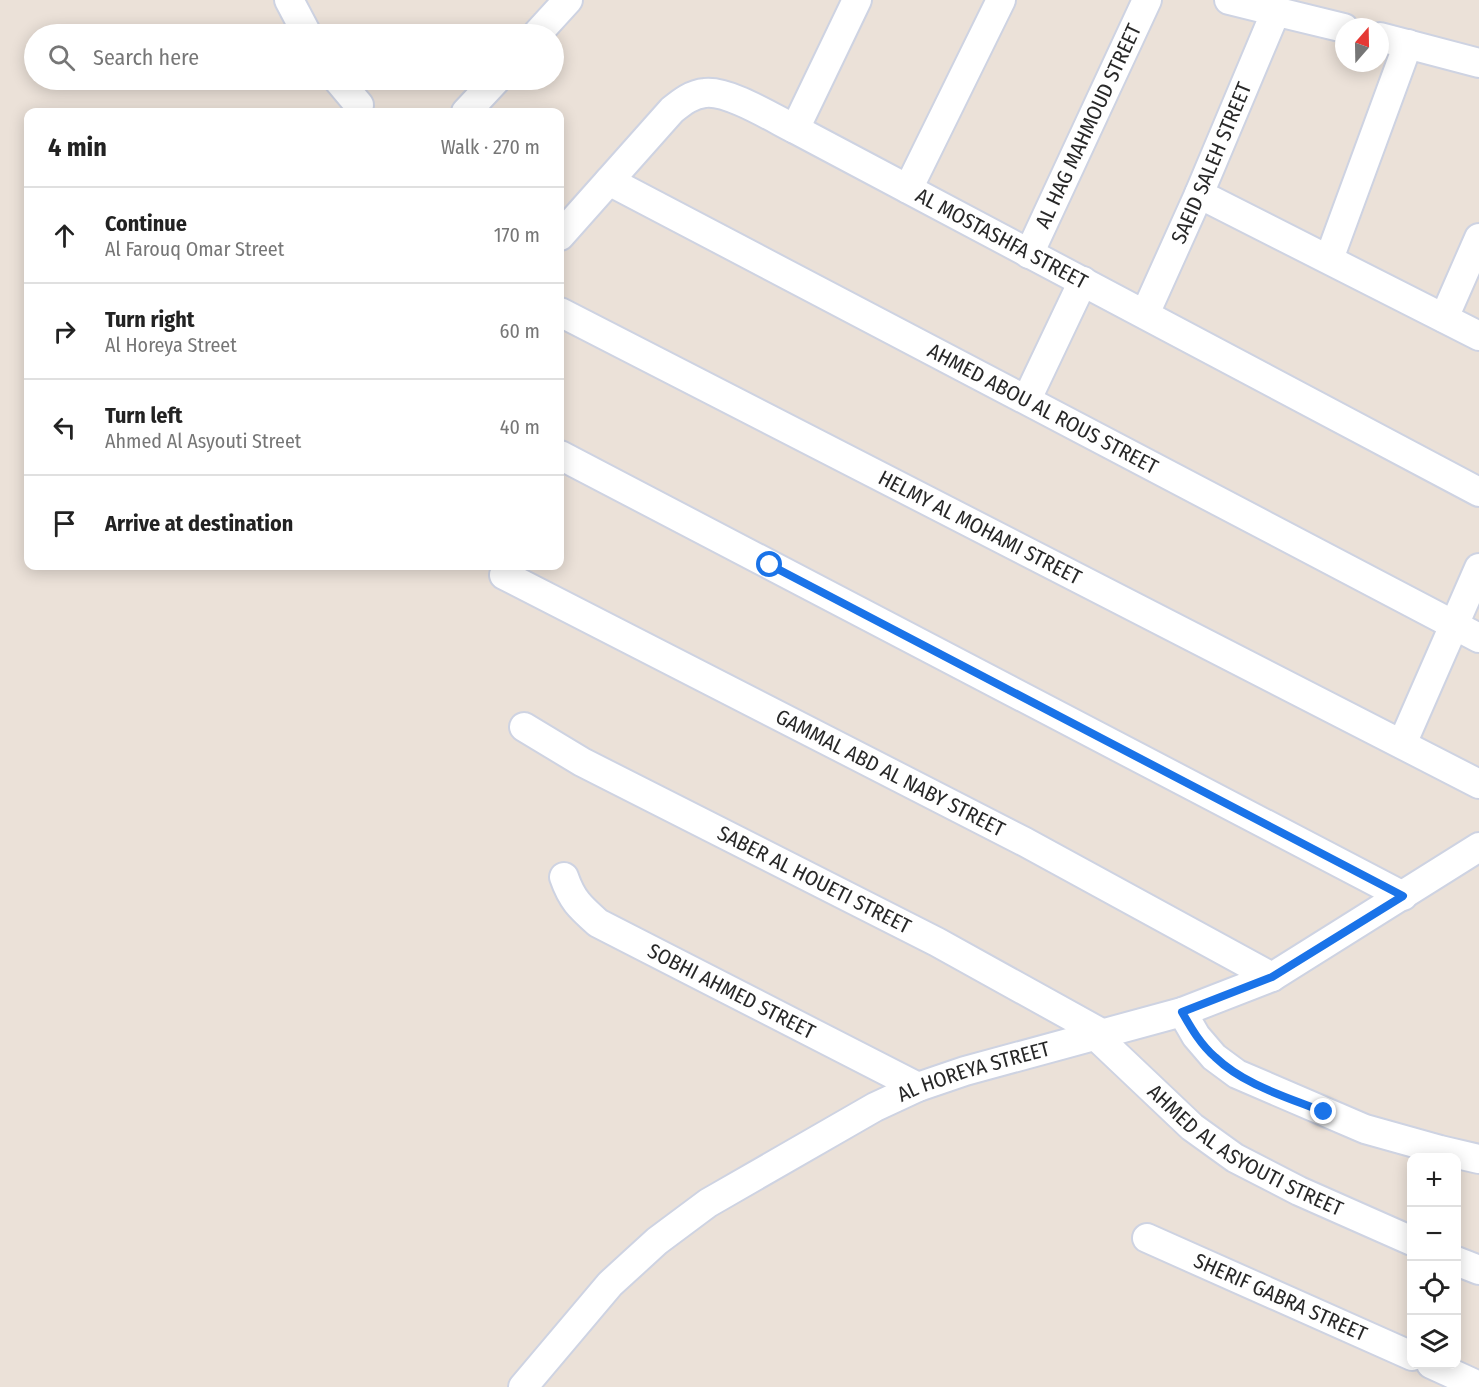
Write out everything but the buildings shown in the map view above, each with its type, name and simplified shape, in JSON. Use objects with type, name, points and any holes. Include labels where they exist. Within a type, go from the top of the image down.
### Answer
[{"type":"street","points":[[290,0],[302,24]]},
{"type":"street","points":[[546,24],[568,0]]},
{"type":"street","points":[[795,129],[857,0]]},
{"type":"street","points":[[908,189],[1001,0]]},
{"type":"street","name":"AL HAG MAHMOUD STREET","points":[[1029,254],[1147,0]]},
{"type":"street","points":[[1229,0],[1335,26]]},
{"type":"street","name":"SAEID SALEH STREET","points":[[1145,314],[1199,194],[1276,11]]},
{"type":"street","points":[[1389,39],[1479,63]]},
{"type":"street","points":[[1329,259],[1408,44]]},
{"type":"street","points":[[346,90],[359,105]]},
{"type":"street","points":[[470,108],[487,90]]},
{"type":"street","name":"AL MOSTASHFA STREET","points":[[564,232],[672,110],[687,98],[705,93],[724,94],[795,129],[1479,492]]},
{"type":"street","name":"AHMED ABOU AL ROUS STREET","points":[[609,181],[1467,631]]},
{"type":"street","points":[[1199,194],[1479,336]]},
{"type":"street","points":[[1444,318],[1479,238]]},
{"type":"street","points":[[1027,399],[1083,281]]},
{"type":"street","name":"HELMY AL MOHAMI STREET","points":[[564,314],[1479,784]]},
{"type":"street","points":[[564,456],[1403,896]]},
{"type":"street","points":[[1402,744],[1467,631],[1479,568]]},
{"type":"street","name":"GAMMAL ABD AL NABY STREET","points":[[504,575],[1025,842],[1272,977]]},
{"type":"street","name":"SABER AL HOUETI STREET","points":[[524,727],[582,762],[937,942],[1099,1035]]},
{"type":"street","name":"AL HOREYA STREET","points":[[523,1387],[610,1284],[633,1261],[681,1221],[708,1203],[865,1113],[918,1087],[965,1071],[1182,1012],[1272,977],[1479,847]]},
{"type":"street","name":"SOBHI AHMED STREET","points":[[564,877],[577,905],[598,923],[918,1087]]},
{"type":"street","points":[[1182,1012],[1196,1036],[1214,1057],[1237,1074],[1365,1129],[1479,1159]]},
{"type":"street","name":"AHMED AL ASYOUTI STREET","points":[[1099,1035],[1192,1127],[1235,1158],[1299,1191],[1407,1239]]},
{"type":"street","name":"SHERIF GABRA STREET","points":[[1147,1238],[1407,1354]]},
{"type":"street","points":[[1461,1263],[1479,1270]]},
{"type":"street","points":[[1440,1369],[1479,1386]]},
{"type":"route","points":[[770,565],[1403,896],[1272,977],[1182,1012],[1196,1036],[1214,1057],[1237,1074],[1324,1112]]}]
